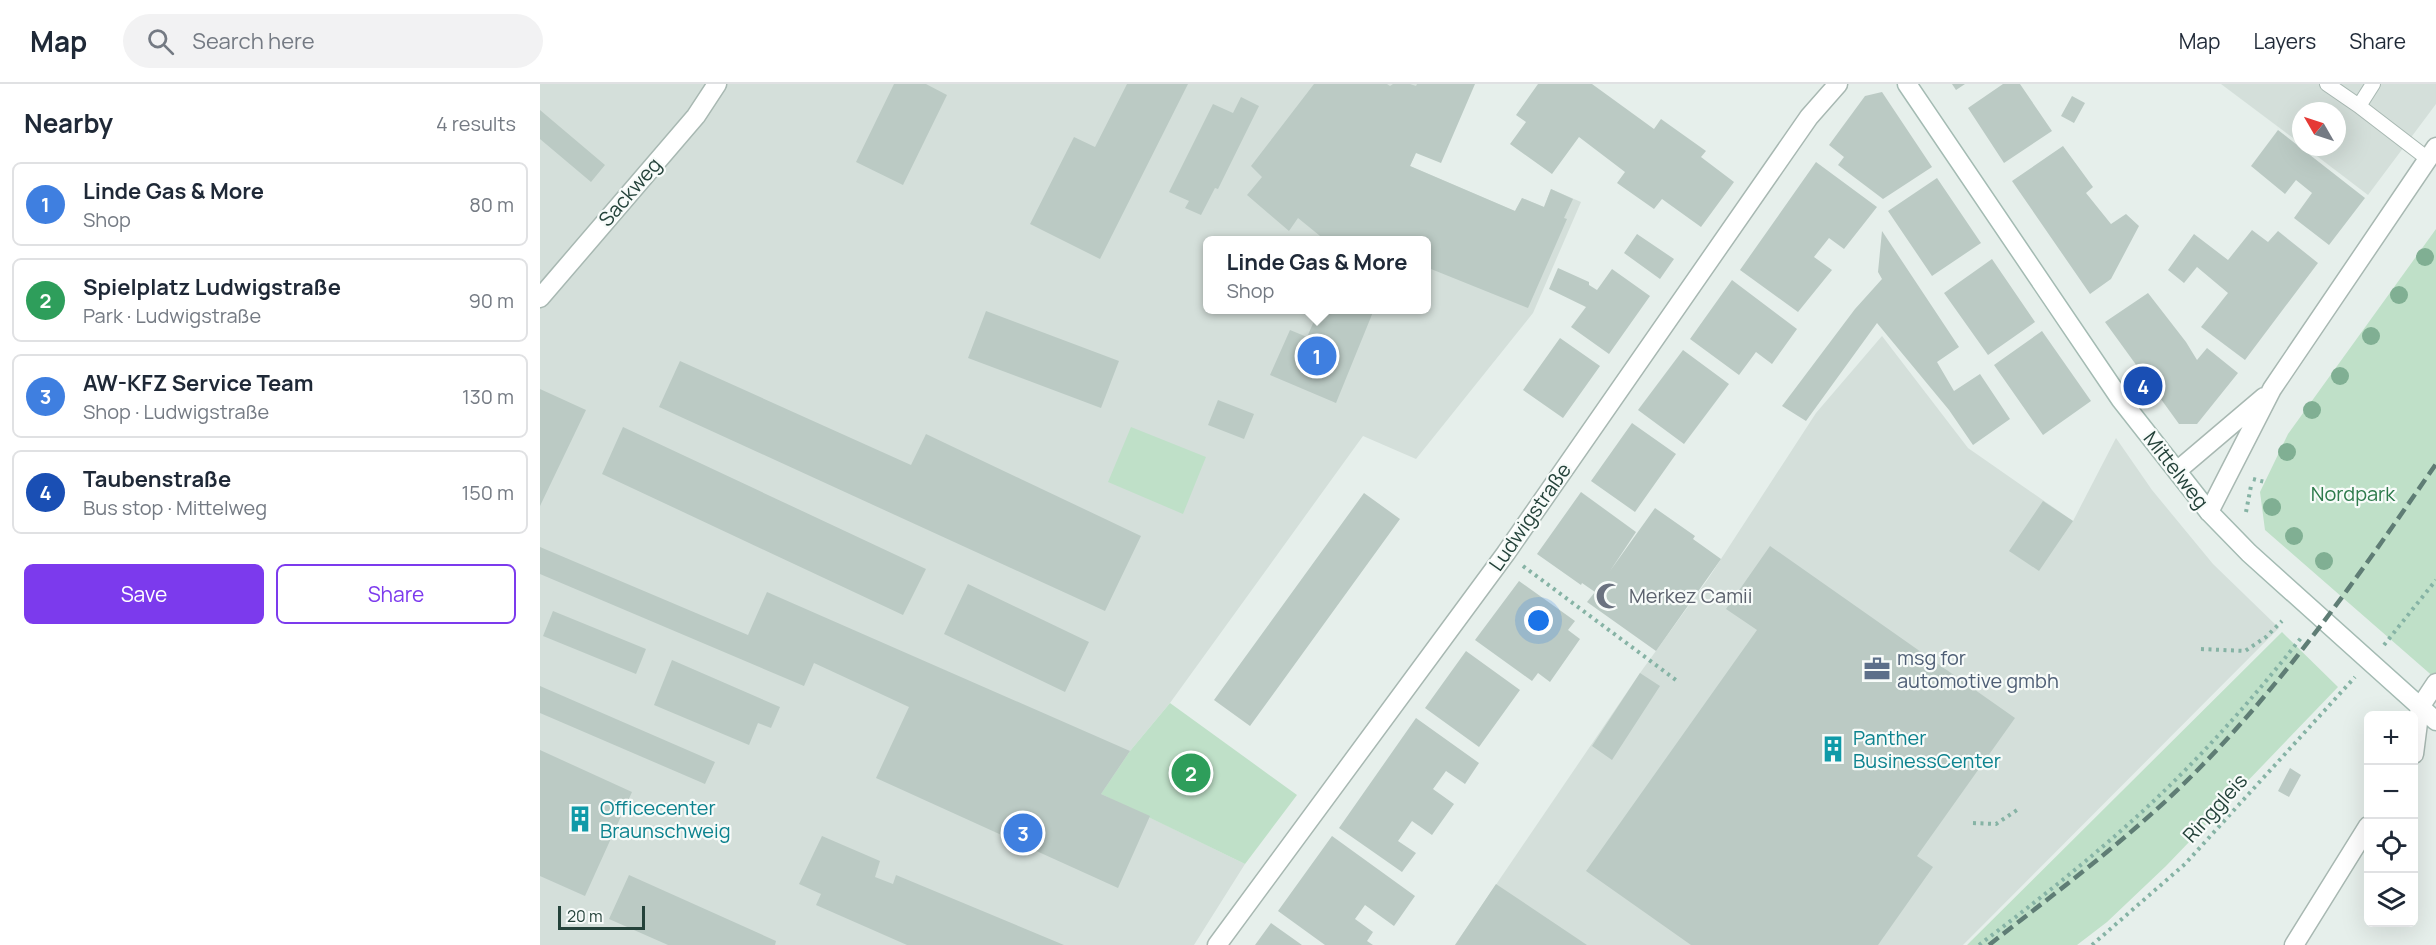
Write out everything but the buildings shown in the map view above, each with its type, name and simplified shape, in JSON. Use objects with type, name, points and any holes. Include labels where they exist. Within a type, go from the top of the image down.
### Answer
[{"type":"street","name":"Sackweg","points":[[540,298],[696,116],[717,84]]},
{"type":"street","name":"Ludwigstraße","points":[[1217,945],[1506,553],[1809,117],[1838,84]]},
{"type":"street","name":"Mittelweg","points":[[1907,84],[2121,400],[2209,512],[2249,553],[2436,721]]},
{"type":"street","points":[[2209,512],[2272,389],[2432,153]]},
{"type":"street","points":[[2178,470],[2272,389]]},
{"type":"street","points":[[2418,723],[2420,707],[2436,683]]},
{"type":"street","points":[[2294,945],[2364,832]]},
{"type":"lane","points":[[2327,84],[2432,153]]},
{"type":"lane","points":[[2359,106],[2373,84]]},
{"type":"path","points":[[2246,512],[2253,479],[2265,482]]},
{"type":"path","points":[[1530,571],[1676,680]]},
{"type":"path","points":[[2385,644],[2436,580]]},
{"type":"path","points":[[2201,649],[2245,651],[2266,637],[2282,621]]},
{"type":"path","points":[[1979,945],[2083,862],[2176,779],[2274,672],[2301,638]]},
{"type":"path","name":"Ringgleis","points":[[2092,945],[2185,864],[2350,682]]},
{"type":"path","points":[[1973,823],[1996,824],[2020,808]]},
{"type":"shaded area","points":[[540,84],[1445,84],[1410,166],[1515,211],[1522,198],[1544,207],[1551,189],[1581,202],[1533,313],[1416,459],[1363,436],[1170,703],[1130,751],[1102,794],[1245,864],[1194,945],[540,945]]},
{"type":"shaded area","points":[[2221,84],[2436,84],[2436,104],[2368,195],[2317,156],[2346,156],[2346,102],[2292,102],[2292,137]]},
{"type":"shaded area","name":"Panther BusinessCenter","points":[[1882,336],[1968,448],[2073,521],[2116,438],[2152,490],[2213,564],[2279,628],[1963,945],[1455,945],[1640,673],[1708,579],[1816,413]]},
{"type":"green space","name":"Nordpark","points":[[2436,229],[2436,679],[2265,530],[2260,492],[2288,434]]},
{"type":"green space","points":[[1131,427],[1206,457],[1183,514],[1108,482]]},
{"type":"green space","points":[[2282,632],[2338,687],[2166,866],[2107,922],[2077,945],[1967,945]]},
{"type":"green space","points":[[1170,703],[1297,795],[1245,864],[1101,794],[1130,751]]},
{"type":"railway","points":[[1989,945],[2125,837],[2207,760],[2278,680],[2311,638],[2375,552],[2436,464]]},
{"type":"place","name":"Linde Gas & More","points":[[1317,356]]},
{"type":"place","name":"Taubenstraße","points":[[2143,386]]},
{"type":"place","name":"Merkez Camii","points":[[1609,596]]},
{"type":"place","name":"msg for automotive gmbh","points":[[1877,669]]},
{"type":"place","name":"Panther BusinessCenter","points":[[1833,749]]},
{"type":"place","name":"Spielplatz Ludwigstraße","points":[[1191,773]]},
{"type":"place","name":"Officecenter Braunschweig","points":[[580,819]]},
{"type":"place","name":"AW-KFZ Service Team","points":[[1023,833]]}]
